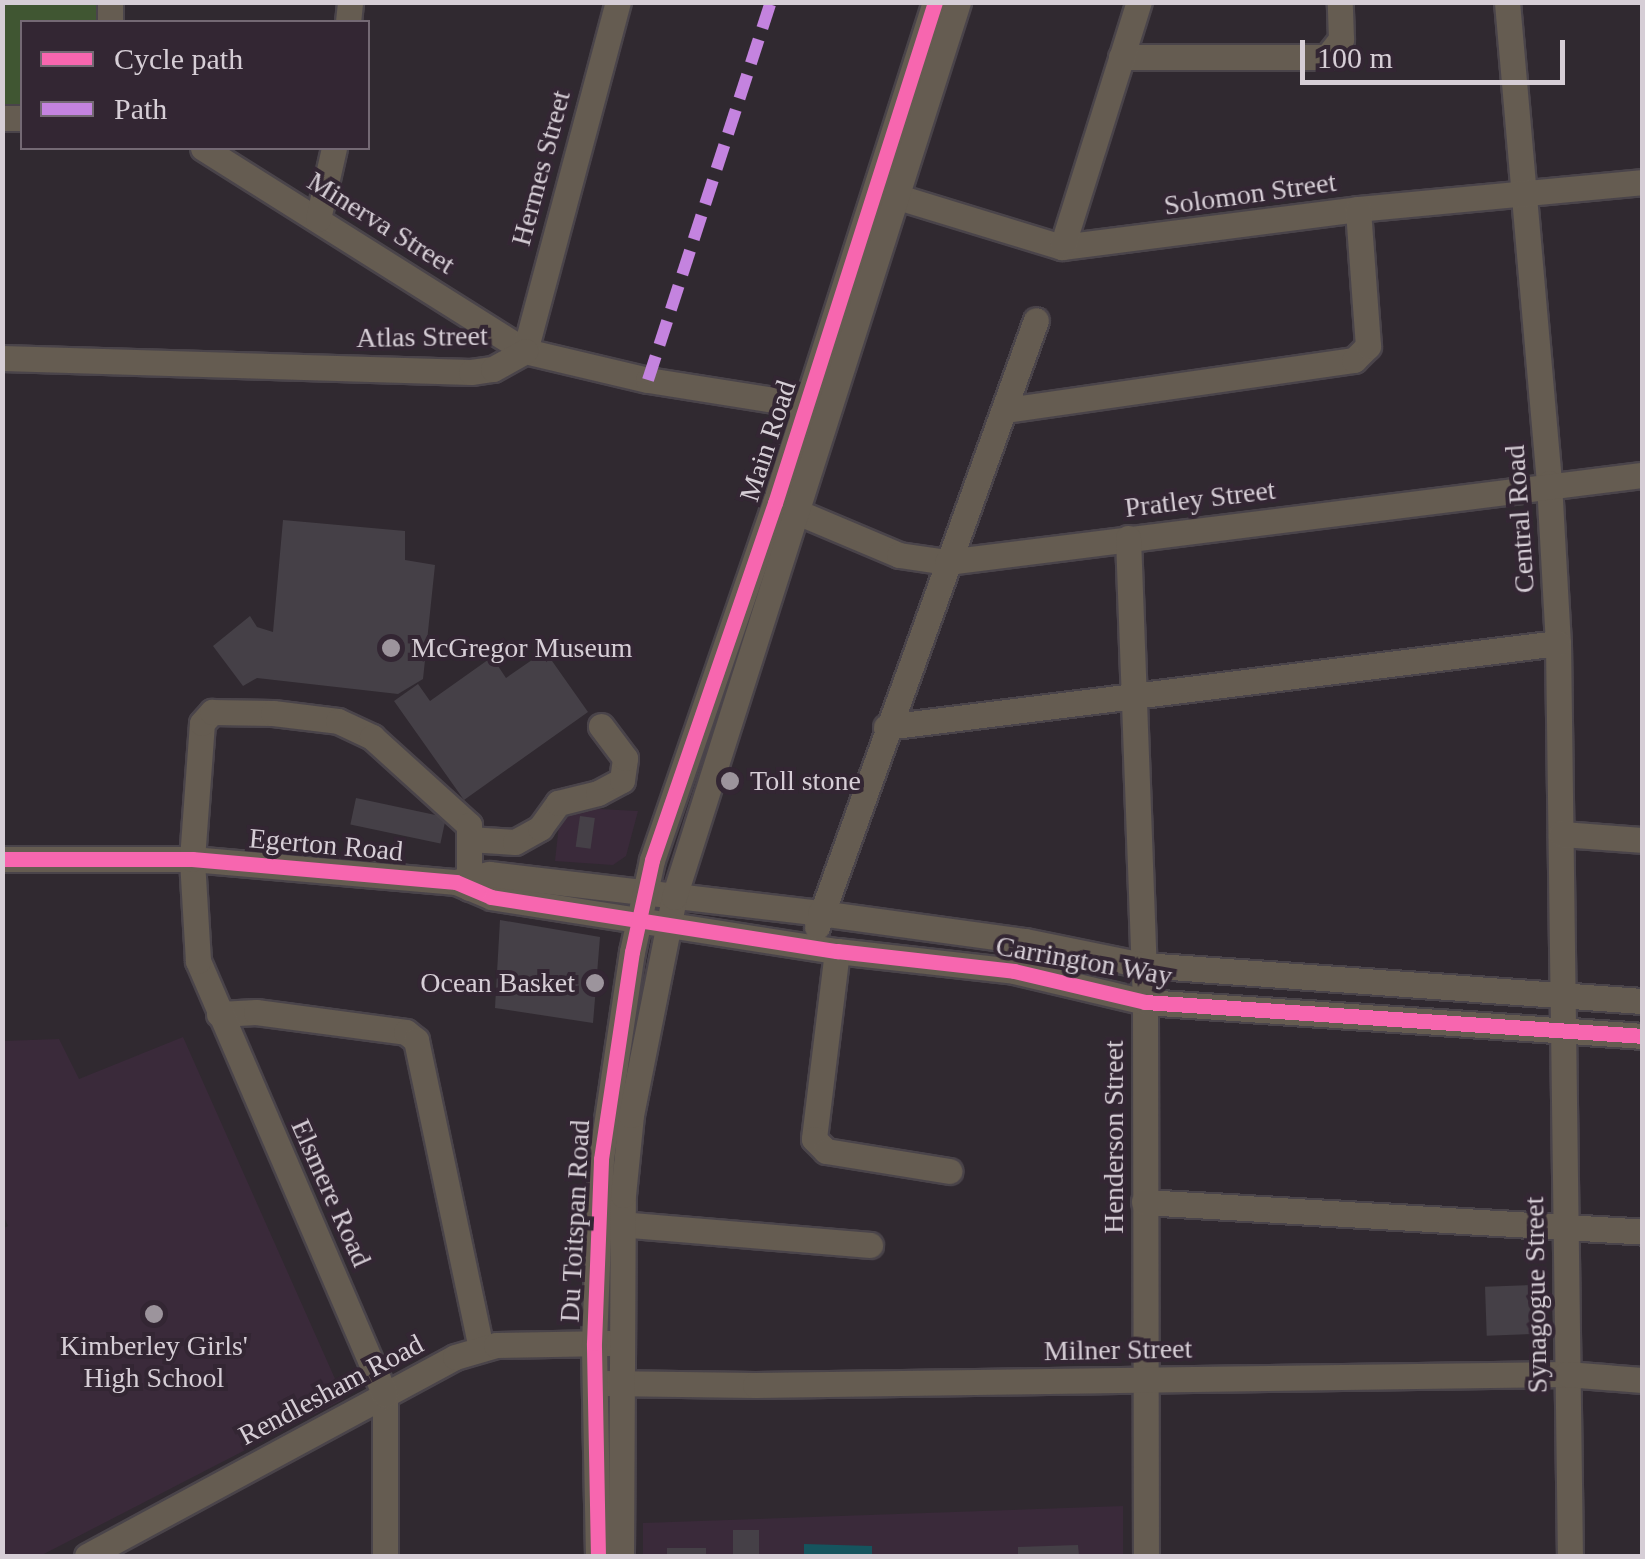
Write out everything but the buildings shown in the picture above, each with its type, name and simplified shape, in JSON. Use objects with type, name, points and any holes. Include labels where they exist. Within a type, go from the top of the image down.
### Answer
[{"type":"street","name":"Hermes Street","points":[[526,350],[618,2]]},
{"type":"street","name":"Main Road","points":[[646,892],[652,860],[785,507],[832,407],[935,2]]},
{"type":"street","name":"Main Road","points":[[674,897],[785,507],[806,406],[958,2]]},
{"type":"street","points":[[1062,247],[1138,2]]},
{"type":"street","points":[[1121,57],[1328,56],[1341,39],[1340,2]]},
{"type":"street","name":"Central Road","points":[[1507,2],[1549,484],[1558,644],[1562,1032]]},
{"type":"street","name":"Minerva Street","points":[[206,150],[526,350]]},
{"type":"street","points":[[318,219],[334,150]]},
{"type":"street","name":"Solomon Street","points":[[885,193],[1062,247],[1358,209],[1642,182]]},
{"type":"street","points":[[1006,410],[1354,360],[1368,346],[1358,209]]},
{"type":"street","points":[[949,1171],[826,1151],[814,1139],[825,949],[820,912],[1036,320]]},
{"type":"street","name":"Atlas Street","points":[[2,358],[470,372],[502,366],[526,350],[648,380],[832,407]]},
{"type":"street","name":"Pratley Street","points":[[785,507],[899,555],[947,562],[1642,475]]},
{"type":"street","name":"Henderson Street","points":[[1128,538],[1145,1002],[1146,1556]]},
{"type":"street","points":[[886,727],[1558,644]]},
{"type":"street","name":"Elsmere Road","points":[[385,1556],[385,1395],[198,961],[192,859],[199,735],[212,712],[338,720],[355,727],[461,816],[469,825],[469,839]]},
{"type":"street","points":[[465,883],[469,839],[515,842],[540,828],[558,803],[598,792],[622,780],[625,758],[601,726]]},
{"type":"street","points":[[1562,834],[1642,840]]},
{"type":"street","name":"Egerton Road","points":[[2,860],[192,859],[465,883],[491,897],[640,919]]},
{"type":"street","name":"Egerton Road","points":[[465,883],[489,874],[646,892]]},
{"type":"street","name":"Carrington Way","points":[[646,892],[1025,941],[1143,966],[1642,1000]]},
{"type":"street","name":"Du Toitspan Road","points":[[621,1556],[622,1344],[610,1223],[608,1102],[646,892]]},
{"type":"street","name":"Du Toitspan Road","points":[[598,1556],[594,1343],[610,1223],[674,897]]},
{"type":"street","name":"Carrington Way","points":[[640,919],[825,949],[1014,972],[1145,1002],[1642,1036]]},
{"type":"street","points":[[218,1014],[256,1012],[406,1032],[416,1040],[481,1348]]},
{"type":"street","name":"Synagogue Street","points":[[1562,1032],[1570,1556]]},
{"type":"street","points":[[1144,1202],[1642,1232]]},
{"type":"street","points":[[610,1223],[870,1245]]},
{"type":"street","name":"Rendlesham Road","points":[[87,1556],[455,1357],[481,1348],[622,1344]]},
{"type":"street","name":"Milner Street","points":[[594,1383],[755,1386],[1566,1374],[1642,1380]]},
{"type":"shaded area","points":[[561,807],[638,811],[626,856],[613,865],[555,861]]},
{"type":"shaded area","name":"Kimberley Girls' High School","points":[[183,1037],[344,1399],[40,1556],[3,1556],[2,1229],[8,1226],[2,1212],[3,1041],[59,1039],[79,1079]]},
{"type":"shaded area","points":[[1123,1506],[1123,1556],[643,1556],[643,1523]]},
{"type":"green space","points":[[3,3],[98,3],[98,20],[20,20],[20,110],[3,110]]},
{"type":"water","points":[[804,1544],[872,1546],[872,1556],[804,1556]]},
{"type":"marked path","points":[[648,380],[771,2]]},
{"type":"cycle path","points":[[598,1556],[594,1343],[601,1159],[632,952],[652,860],[775,503],[935,2]]},
{"type":"cycle path","points":[[2,859],[192,859],[456,882],[491,897],[837,951],[1014,971],[1145,1002],[1642,1036]]},
{"type":"place","name":"McGregor Museum","points":[[391,648]]},
{"type":"place","name":"Toll stone","points":[[730,781]]},
{"type":"place","name":"Ocean Basket","points":[[595,983]]},
{"type":"place","name":"Kimberley Girls' High School","points":[[154,1314]]}]
